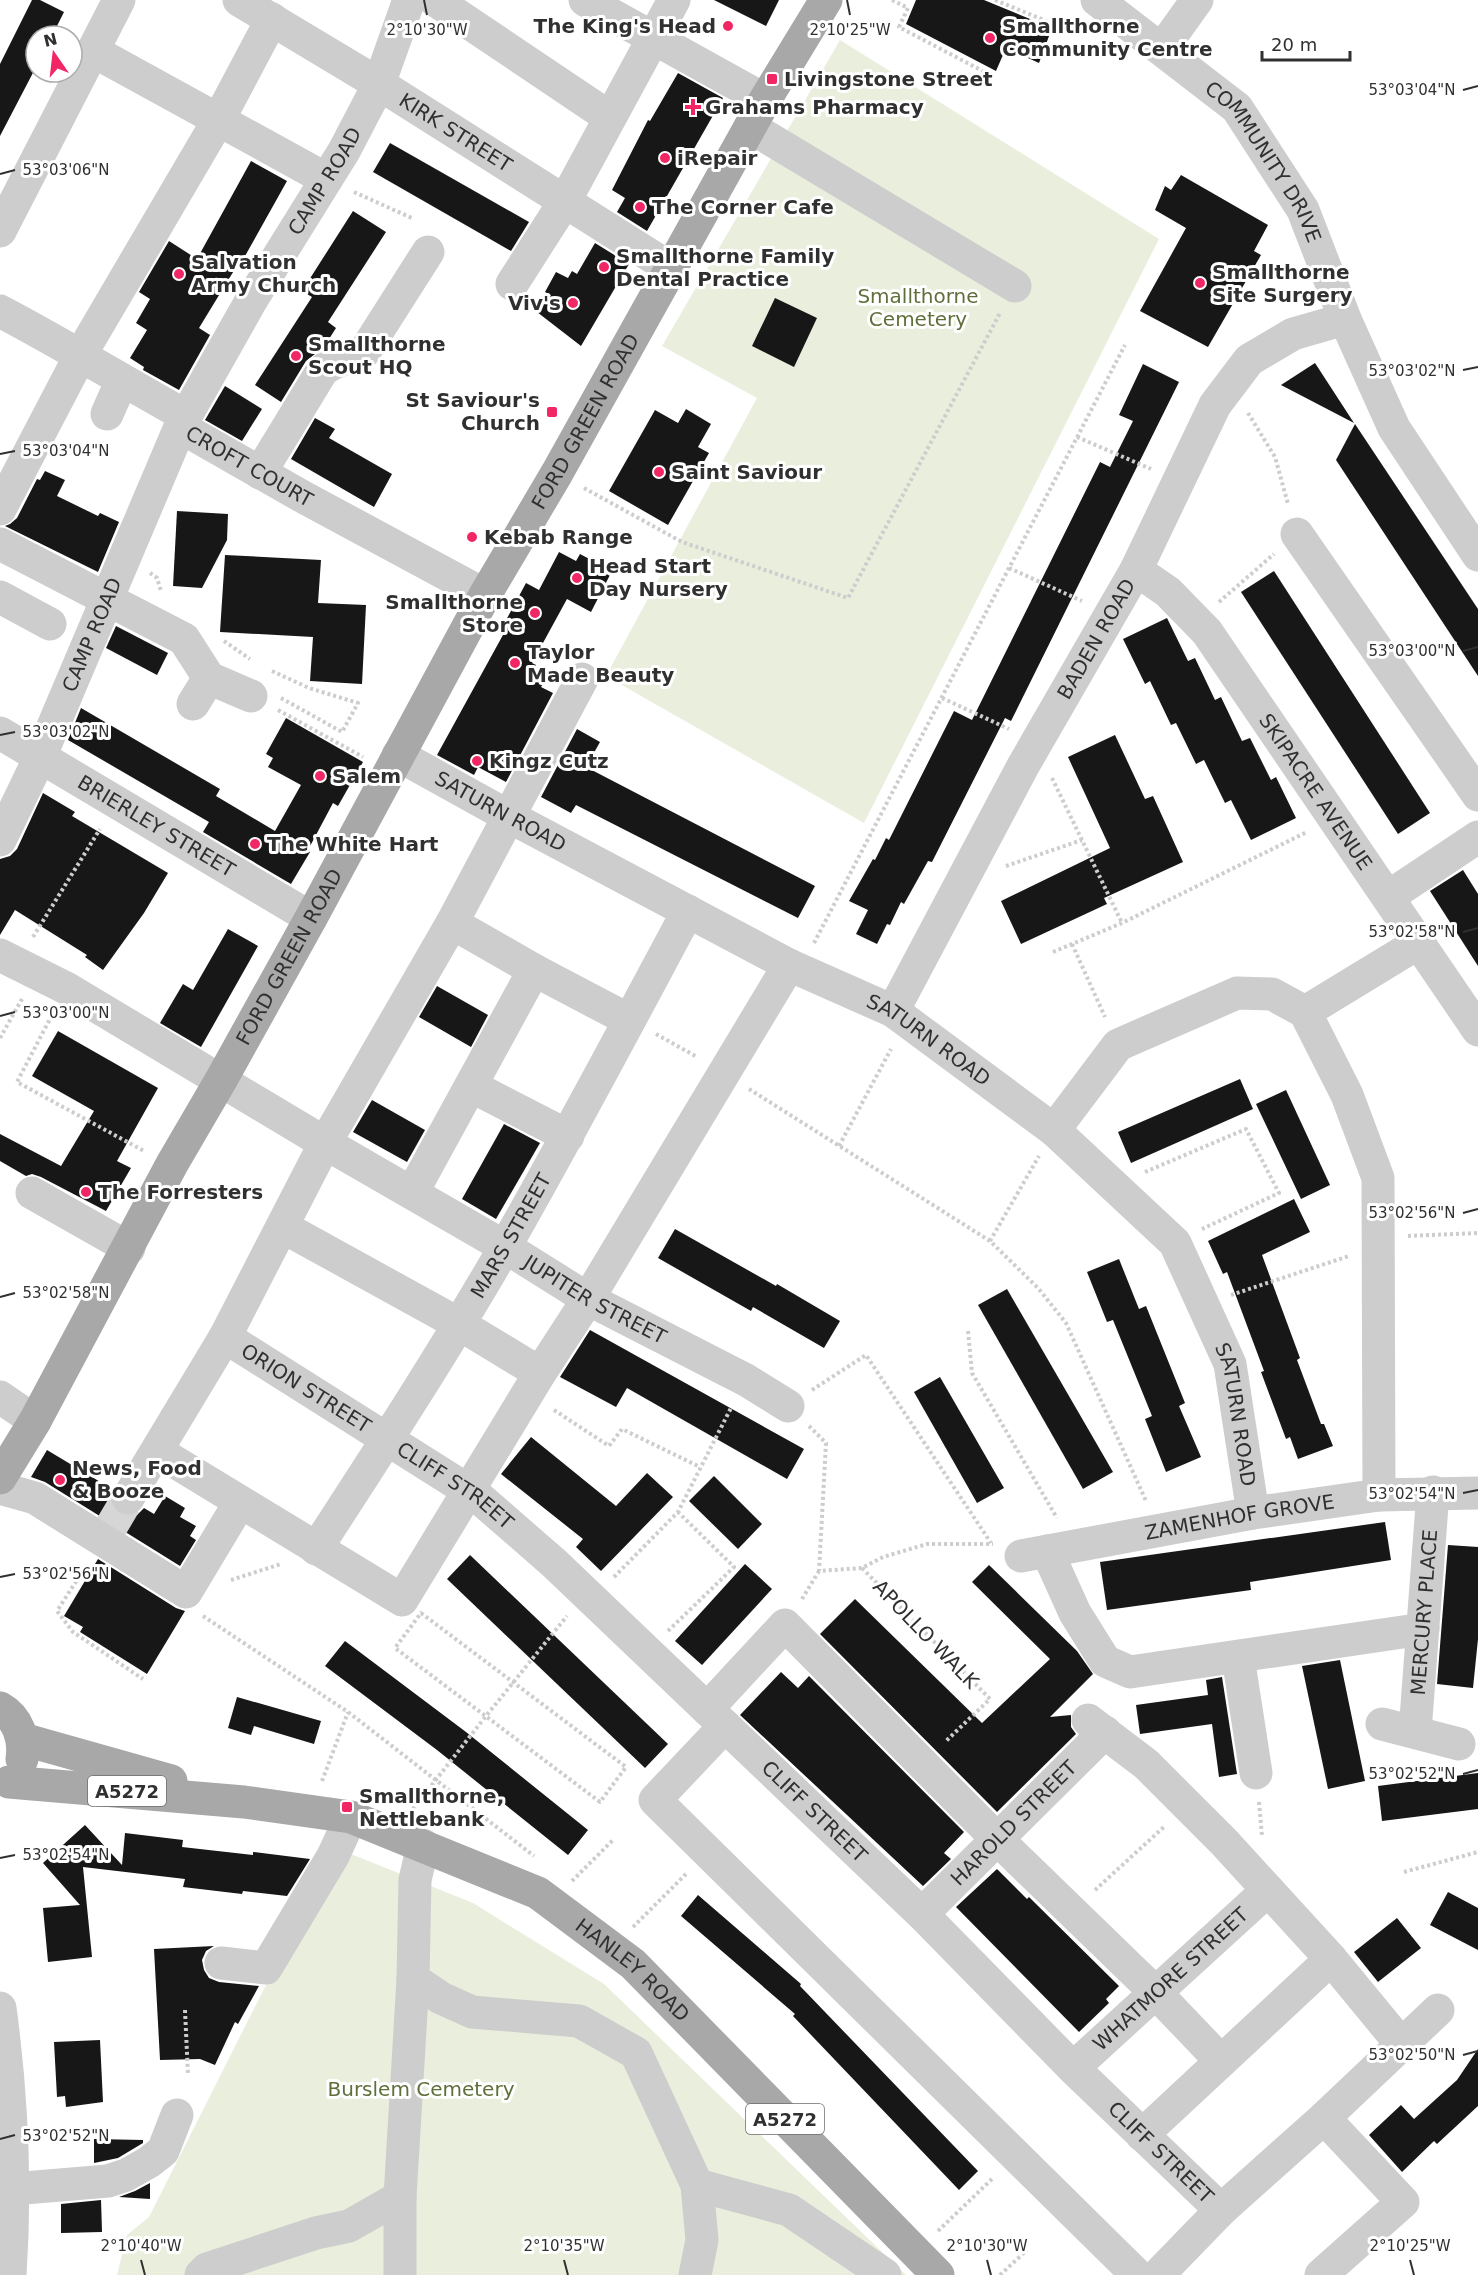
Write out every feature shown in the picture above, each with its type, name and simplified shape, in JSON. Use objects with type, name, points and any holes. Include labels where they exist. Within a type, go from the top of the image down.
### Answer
[{"type":"main road","name":"FORD GREEN ROAD","points":[[0,1478],[129,1248],[172,1164],[311,918],[485,595],[557,473],[757,113],[826,0]]},
{"type":"main road","points":[[2,1705],[16,1723],[22,1739]]},
{"type":"main road","name":"A5272","points":[[4,1785],[21,1764],[22,1739]]},
{"type":"main road","name":"HANLEY ROAD","points":[[22,1739],[244,1802]]},
{"type":"main road","name":"HANLEY ROAD","points":[[4,1785],[244,1802],[351,1817],[544,1898],[633,1964],[938,2275]]},
{"type":"street","points":[[0,231],[119,0]]},
{"type":"street","name":"KIRK STREET","points":[[239,0],[379,84],[670,268]]},
{"type":"street","name":"CAMP ROAD","points":[[0,840],[40,757],[183,421],[252,299],[344,151],[379,84],[409,0]]},
{"type":"street","points":[[435,0],[609,117]]},
{"type":"street","points":[[585,0],[652,37],[757,113],[1015,286]]},
{"type":"street","points":[[513,284],[565,201],[674,0]]},
{"type":"street","name":"COMMUNITY DRIVE","points":[[1097,0],[1237,108],[1303,210],[1345,319],[1394,428],[1478,555]]},
{"type":"street","points":[[1162,49],[1197,0]]},
{"type":"street","points":[[0,509],[81,354],[219,119],[272,19]]},
{"type":"street","points":[[93,51],[326,179]]},
{"type":"street","points":[[260,473],[322,371],[330,363],[365,351],[428,252]]},
{"type":"street","name":"CROFT COURT","points":[[0,310],[81,354],[260,473],[485,595]]},
{"type":"street","name":"BADEN ROAD","points":[[899,1016],[1036,744],[1136,570],[1215,405],[1249,360],[1293,334],[1345,319]]},
{"type":"street","points":[[107,414],[122,381]]},
{"type":"street","points":[[1297,534],[1478,795]]},
{"type":"street","points":[[0,544],[184,639],[201,691],[250,696]]},
{"type":"street","name":"SKIPACRE AVENUE","points":[[1136,570],[1168,592],[1207,632],[1478,1030]]},
{"type":"street","points":[[0,597],[50,624]]},
{"type":"street","points":[[128,1498],[225,1337],[325,1143],[452,923],[582,679]]},
{"type":"street","name":"BRIERLEY STREET","points":[[0,733],[311,918]]},
{"type":"street","name":"SATURN ROAD","points":[[394,763],[508,816],[795,967],[899,1016],[1054,1130],[1175,1242],[1230,1364],[1253,1513]]},
{"type":"street","points":[[1388,897],[1478,837]]},
{"type":"street","name":"MARS STREET","points":[[309,1544],[388,1439],[459,1324],[568,1136],[688,911]]},
{"type":"street","points":[[452,923],[534,970],[629,1020]]},
{"type":"street","points":[[1305,1012],[1419,942]]},
{"type":"street","points":[[157,1451],[402,1600],[540,1373],[588,1299],[723,1072],[795,967]]},
{"type":"street","name":"JUPITER STREET","points":[[30,970],[505,1247],[588,1299],[746,1380],[788,1406]]},
{"type":"street","points":[[412,1193],[534,970]]},
{"type":"street","points":[[1054,1130],[1118,1045],[1237,993],[1272,994],[1305,1012],[1347,1095],[1378,1178],[1379,1495]]},
{"type":"street","points":[[471,1086],[568,1136]]},
{"type":"street","points":[[42,1208],[129,1248]]},
{"type":"street","points":[[283,1227],[459,1324],[540,1373]]},
{"type":"street","name":"ORION STREET","points":[[225,1337],[388,1439]]},
{"type":"street","points":[[0,1397],[34,1421]]},
{"type":"street","name":"CLIFF STREET","points":[[388,1439],[469,1489],[589,1596],[922,1914],[1073,2068],[1221,2210]]},
{"type":"street","points":[[0,1488],[35,1498],[105,1536],[193,1603],[240,1502]]},
{"type":"street","name":"ZAMENHOF GROVE","points":[[1048,1551],[1253,1513],[1379,1495],[1433,1492],[1478,1493]]},
{"type":"street","name":"MERCURY PLACE","points":[[1415,1732],[1433,1492]]},
{"type":"street","points":[[1048,1551],[1075,1613],[1105,1661],[1130,1672],[1423,1629]]},
{"type":"street","points":[[1137,2275],[655,1800],[785,1625],[997,1839],[1156,1993],[1221,2061]]},
{"type":"street","points":[[1238,1657],[1256,1773]]},
{"type":"street","points":[[1382,1724],[1459,1744]]},
{"type":"street","name":"HAROLD STREET","points":[[922,1914],[997,1839],[1096,1726],[1146,1764],[1188,1806]]},
{"type":"street","points":[[1188,1806],[1330,1959],[1401,2044]]},
{"type":"street","points":[[221,1963],[266,1968],[333,1856],[351,1817]]},
{"type":"street","points":[[400,2275],[400,2197],[415,1880],[408,1839]]},
{"type":"street","name":"WHATMORE STREET","points":[[1073,2068],[1268,1890]]},
{"type":"street","points":[[1142,2135],[1330,1959]]},
{"type":"street","points":[[412,1979],[441,1998],[472,2012],[579,2021],[636,2053],[697,2185],[702,2240],[695,2275]]},
{"type":"street","points":[[0,2008],[9,2076],[6,2149],[12,2189],[10,2275]]},
{"type":"street","points":[[1158,2275],[1221,2210],[1324,2118],[1438,2010]]},
{"type":"street","points":[[12,2189],[108,2181],[126,2175],[163,2151],[177,2115]]},
{"type":"street","points":[[1321,2275],[1403,2202],[1324,2118]]},
{"type":"street","points":[[697,2185],[789,2210],[885,2275]]},
{"type":"street","points":[[201,2275],[207,2270],[316,2233],[349,2226],[400,2197]]},
{"type":"path","points":[[892,0],[908,8],[898,27],[994,77]]},
{"type":"path","points":[[995,0],[1056,25]]},
{"type":"path","points":[[326,179],[414,219]]},
{"type":"path","points":[[557,473],[682,542],[848,598],[1015,286]]},
{"type":"path","points":[[795,967],[942,698],[1125,345]]},
{"type":"path","points":[[1197,622],[1297,534],[1275,456],[1231,384]]},
{"type":"path","points":[[1077,437],[1179,482]]},
{"type":"path","points":[[1009,568],[1111,614]]},
{"type":"path","points":[[250,696],[394,763]]},
{"type":"path","points":[[942,698],[1036,744],[1122,923]]},
{"type":"path","points":[[0,1038],[30,970],[117,803]]},
{"type":"path","points":[[1053,952],[1122,923],[1334,819]]},
{"type":"path","points":[[1005,866],[1082,840]]},
{"type":"path","points":[[1072,944],[1118,1045]]},
{"type":"path","points":[[30,970],[17,1082],[172,1164]]},
{"type":"path","points":[[839,1146],[899,1016]]},
{"type":"path","points":[[629,1020],[723,1072],[990,1241],[1038,1288],[1066,1323],[1159,1529]]},
{"type":"path","points":[[1114,1185],[1246,1129],[1279,1193],[1175,1242]]},
{"type":"path","points":[[990,1241],[1054,1130]]},
{"type":"path","points":[[1203,1304],[1378,1242],[1478,1233]]},
{"type":"path","points":[[968,1332],[972,1373],[1048,1551]]},
{"type":"path","points":[[866,1355],[990,1543],[927,1544],[883,1557],[862,1568],[819,1571],[826,1443],[788,1406],[866,1355]]},
{"type":"path","points":[[408,1839],[436,1781],[512,1683],[589,1596],[678,1512],[746,1380]]},
{"type":"path","points":[[553,1409],[609,1446],[622,1429],[700,1467]]},
{"type":"path","points":[[648,1652],[734,1567],[678,1512]]},
{"type":"path","points":[[105,1536],[57,1611],[73,1632],[143,1678]]},
{"type":"path","points":[[309,1544],[286,1562],[224,1582],[193,1603],[348,1712],[547,1866],[544,1898]]},
{"type":"path","name":"APOLLO WALK","points":[[862,1568],[990,1699],[924,1763]]},
{"type":"path","points":[[421,1613],[626,1767],[600,1802],[486,1716],[395,1648],[421,1613]]},
{"type":"path","points":[[312,1811],[348,1712]]},
{"type":"path","points":[[1256,1773],[1263,1843]]},
{"type":"path","points":[[1072,1911],[1188,1806]]},
{"type":"path","points":[[544,1898],[614,1839]]},
{"type":"path","points":[[612,1948],[709,1852]]},
{"type":"path","points":[[1404,1872],[1478,1852]]},
{"type":"path","points":[[185,2010],[188,2075]]},
{"type":"path","points":[[916,2252],[1016,2155]]},
{"type":"path","points":[[1000,2275],[1027,2250]]},
{"type":"green space","name":"Smallthorne Cemetery","points":[[840,40],[1159,239],[864,823],[606,676],[757,398],[662,346]]},
{"type":"green space","name":"Burslem Cemetery","points":[[346,1852],[473,1903],[604,1984],[906,2275],[117,2275],[127,2235],[149,2217],[274,1969]]},
{"type":"building","points":[[32,0],[40,0],[64,12],[58,24],[24,24],[24,84],[27,84],[0,136],[0,64]]},
{"type":"building","points":[[714,0],[779,0],[766,26]]},
{"type":"building","name":"Smallthorne Community Centre","points":[[916,0],[984,0],[1052,28],[1039,63],[1006,48],[996,71],[906,24]]},
{"type":"building","points":[[678,73],[723,98],[647,231],[617,212],[625,198],[612,190],[648,120],[650,121]]},
{"type":"building","points":[[390,143],[529,222],[511,251],[373,172]]},
{"type":"building","points":[[251,161],[287,181],[240,265],[238,264],[199,328],[210,335],[179,390],[143,370],[144,367],[130,358],[147,330],[136,323],[150,299],[139,292],[169,241],[197,259]]},
{"type":"building","name":"Smallthorne Site Surgery","points":[[1181,175],[1268,225],[1254,251],[1261,255],[1208,347],[1140,311],[1186,228],[1155,210],[1165,186],[1171,190]]},
{"type":"building","points":[[353,211],[386,232],[328,322],[336,328],[324,347],[306,361],[281,402],[255,385],[312,297],[302,291]]},
{"type":"building","points":[[595,243],[629,264],[581,346],[537,312],[551,295],[545,292],[556,272],[568,278],[572,271],[577,274]]},
{"type":"building","points":[[775,298],[817,318],[794,367],[752,346]]},
{"type":"building","points":[[1315,363],[1354,423],[1281,385]]},
{"type":"building","points":[[1143,364],[1179,382],[1011,721],[1005,718],[932,862],[928,861],[904,904],[901,902],[890,925],[887,924],[877,944],[856,934],[868,910],[849,901],[886,838],[889,840],[954,711],[972,720],[1100,462],[1110,467],[1133,421],[1119,415]]},
{"type":"building","points":[[225,386],[262,409],[242,441],[205,420]]},
{"type":"building","name":"Saint Saviour","points":[[686,409],[711,424],[698,447],[709,453],[668,525],[609,491],[655,410],[678,423]]},
{"type":"building","points":[[315,418],[335,429],[329,438],[392,474],[374,507],[291,459]]},
{"type":"building","points":[[1355,424],[1478,609],[1478,676],[1336,460]]},
{"type":"building","points":[[45,471],[65,480],[57,496],[98,516],[100,513],[119,522],[98,572],[5,526],[17,518],[37,479],[40,480]]},
{"type":"building","points":[[177,511],[228,514],[227,540],[202,588],[173,586]]},
{"type":"building","points":[[559,552],[576,561],[580,554],[612,571],[591,612],[567,599],[532,663],[536,665],[533,671],[546,678],[541,687],[553,693],[506,782],[478,767],[474,775],[437,755],[509,624],[505,622],[526,583],[539,590]]},
{"type":"building","points":[[225,555],[321,560],[318,603],[366,605],[362,684],[310,681],[313,637],[220,632]]},
{"type":"building","points":[[1274,571],[1430,813],[1398,834],[1241,592]]},
{"type":"building","points":[[1167,618],[1188,661],[1195,658],[1215,700],[1221,697],[1242,741],[1250,738],[1271,780],[1276,777],[1296,818],[1251,840],[1231,800],[1225,803],[1204,760],[1196,764],[1176,723],[1171,725],[1150,681],[1145,684],[1123,639]]},
{"type":"building","points":[[116,626],[168,653],[157,675],[106,648]]},
{"type":"building","points":[[81,708],[220,789],[216,796],[275,831],[301,785],[268,767],[273,758],[266,754],[286,718],[363,762],[338,806],[333,803],[308,850],[310,852],[291,884],[203,832],[209,822],[68,740]]},
{"type":"building","points":[[577,729],[600,742],[586,767],[815,886],[798,918],[576,805],[571,813],[541,797]]},
{"type":"building","points":[[1115,735],[1145,799],[1153,796],[1183,862],[1104,898],[1107,904],[1021,944],[1001,901],[1110,848],[1068,757]]},
{"type":"building","points":[[43,793],[75,812],[72,816],[168,873],[144,913],[103,970],[85,957],[87,955],[15,910],[0,935],[0,859],[10,856],[17,849]]},
{"type":"building","points":[[1463,870],[1478,894],[1478,966],[1430,891]]},
{"type":"building","points":[[228,929],[258,946],[201,1047],[160,1023],[183,984],[193,990]]},
{"type":"building","points":[[437,986],[488,1015],[471,1047],[419,1017]]},
{"type":"building","points":[[58,1031],[158,1088],[117,1161],[131,1168],[106,1211],[41,1177],[32,1174],[26,1176],[0,1161],[0,1134],[61,1166],[94,1111],[32,1076]]},
{"type":"building","points":[[1240,1079],[1253,1109],[1131,1163],[1118,1132]]},
{"type":"building","points":[[1286,1090],[1330,1185],[1301,1199],[1256,1104]]},
{"type":"building","points":[[372,1100],[425,1130],[407,1162],[353,1132]]},
{"type":"building","points":[[504,1124],[540,1143],[496,1219],[462,1199]]},
{"type":"building","points":[[1294,1199],[1310,1232],[1262,1255],[1300,1358],[1297,1360],[1321,1424],[1324,1424],[1333,1446],[1298,1459],[1290,1437],[1286,1439],[1261,1372],[1264,1371],[1227,1272],[1223,1274],[1208,1241]]},
{"type":"building","points":[[675,1229],[840,1321],[824,1348],[753,1307],[751,1311],[658,1258]]},
{"type":"building","points":[[1119,1259],[1139,1309],[1146,1306],[1185,1403],[1179,1406],[1201,1457],[1166,1472],[1145,1419],[1152,1416],[1113,1320],[1107,1322],[1087,1272]]},
{"type":"building","points":[[1007,1289],[1113,1472],[1083,1489],[978,1305]]},
{"type":"building","points":[[590,1330],[804,1449],[787,1479],[627,1388],[616,1407],[560,1377]]},
{"type":"building","points":[[940,1377],[1004,1488],[977,1503],[914,1392]]},
{"type":"building","points":[[531,1437],[616,1506],[647,1473],[673,1497],[601,1571],[576,1547],[583,1539],[501,1474]]},
{"type":"building","points":[[47,1450],[112,1489],[109,1497],[111,1507],[119,1514],[127,1517],[137,1515],[144,1508],[154,1514],[165,1496],[185,1508],[180,1517],[196,1526],[190,1536],[196,1540],[180,1566],[45,1482],[31,1477]]},
{"type":"building","points":[[714,1476],[762,1524],[738,1549],[689,1501]]},
{"type":"building","points":[[1385,1522],[1391,1560],[1250,1582],[1251,1590],[1107,1610],[1100,1562]]},
{"type":"building","points":[[1448,1545],[1478,1547],[1478,1639],[1473,1688],[1437,1684]]},
{"type":"building","points":[[470,1555],[668,1744],[645,1768],[447,1579]]},
{"type":"building","points":[[98,1559],[176,1608],[185,1611],[147,1674],[80,1632],[83,1627],[64,1616]]},
{"type":"building","points":[[745,1564],[772,1589],[702,1665],[675,1641]]},
{"type":"building","points":[[989,1565],[1077,1651],[1093,1674],[1050,1717],[1071,1715],[1071,1727],[1076,1734],[997,1812],[820,1634],[855,1599],[982,1723],[1050,1659],[972,1582]]},
{"type":"building","points":[[345,1641],[466,1732],[588,1830],[568,1855],[437,1750],[325,1666]]},
{"type":"building","points":[[1340,1660],[1365,1781],[1328,1789],[1302,1666]]},
{"type":"building","points":[[781,1672],[798,1688],[809,1676],[964,1832],[944,1853],[951,1859],[923,1886],[740,1715]]},
{"type":"building","points":[[1222,1677],[1237,1774],[1219,1777],[1212,1724],[1140,1734],[1136,1705],[1208,1695],[1206,1680]]},
{"type":"building","points":[[237,1697],[321,1721],[314,1744],[254,1726],[251,1735],[228,1728]]},
{"type":"building","points":[[1478,1773],[1478,1809],[1382,1821],[1378,1786]]},
{"type":"building","points":[[85,1825],[122,1865],[125,1833],[183,1840],[182,1847],[310,1859],[287,1896],[243,1891],[242,1894],[183,1887],[185,1879],[83,1867],[92,1957],[48,1962],[43,1908],[80,1905],[43,1863]]},
{"type":"building","points":[[997,1869],[1027,1899],[1029,1897],[1119,1986],[1106,1999],[1109,2003],[1079,2032],[956,1907]]},
{"type":"building","points":[[1448,1892],[1478,1908],[1478,1950],[1430,1925]]},
{"type":"building","points":[[698,1895],[801,1984],[800,1986],[978,2171],[959,2190],[793,2016],[795,2014],[681,1916]]},
{"type":"building","points":[[1397,1918],[1421,1948],[1378,1982],[1354,1952]]},
{"type":"building","points":[[214,1946],[206,1951],[202,1960],[209,1978],[219,1982],[259,1986],[238,2024],[235,2022],[215,2065],[200,2059],[160,2060],[154,1949]]},
{"type":"building","points":[[100,2040],[103,2102],[66,2107],[65,2096],[57,2097],[54,2042]]},
{"type":"building","points":[[1478,2049],[1478,2106],[1437,2144],[1434,2141],[1402,2172],[1369,2135],[1401,2105],[1414,2119],[1457,2080]]},
{"type":"building","points":[[94,2139],[143,2140],[143,2143],[118,2158],[94,2163]]},
{"type":"building","points":[[150,2183],[150,2199],[119,2197],[135,2191]]},
{"type":"building","points":[[101,2200],[102,2232],[61,2233],[61,2204]]},
{"type":"tunnel","points":[[108,1532],[128,1498]]},
{"type":"place","name":"The King's Head","points":[[728,26]]},
{"type":"place","name":"Smallthorne Community Centre","points":[[990,38]]},
{"type":"place","name":"Livingstone Street","points":[[772,79]]},
{"type":"place","name":"Grahams Pharmacy","points":[[693,107]]},
{"type":"place","name":"iRepair","points":[[665,158]]},
{"type":"place","name":"The Corner Cafe","points":[[640,207]]},
{"type":"place","name":"Smallthorne Family Dental Practice","points":[[604,267]]},
{"type":"place","name":"Salvation Army Church","points":[[179,274]]},
{"type":"place","name":"Smallthorne Site Surgery","points":[[1200,283]]},
{"type":"place","name":"Viv's","points":[[573,303]]},
{"type":"place","name":"Smallthorne Scout HQ","points":[[296,356]]},
{"type":"place","name":"St Saviour's Church","points":[[552,412]]},
{"type":"place","name":"Saint Saviour","points":[[659,472]]},
{"type":"place","name":"Kebab Range","points":[[472,537]]},
{"type":"place","name":"Head Start Day Nursery","points":[[577,578]]},
{"type":"place","name":"Smallthorne Store","points":[[535,613]]},
{"type":"place","name":"Taylor Made Beauty","points":[[515,663]]},
{"type":"place","name":"Kingz Cutz","points":[[477,761]]},
{"type":"place","name":"Salem","points":[[320,776]]},
{"type":"place","name":"The White Hart","points":[[255,844]]},
{"type":"place","name":"The Forresters","points":[[86,1192]]},
{"type":"place","name":"News, Food & Booze","points":[[60,1480]]},
{"type":"place","name":"Smallthorne, Nettlebank","points":[[347,1807]]}]
